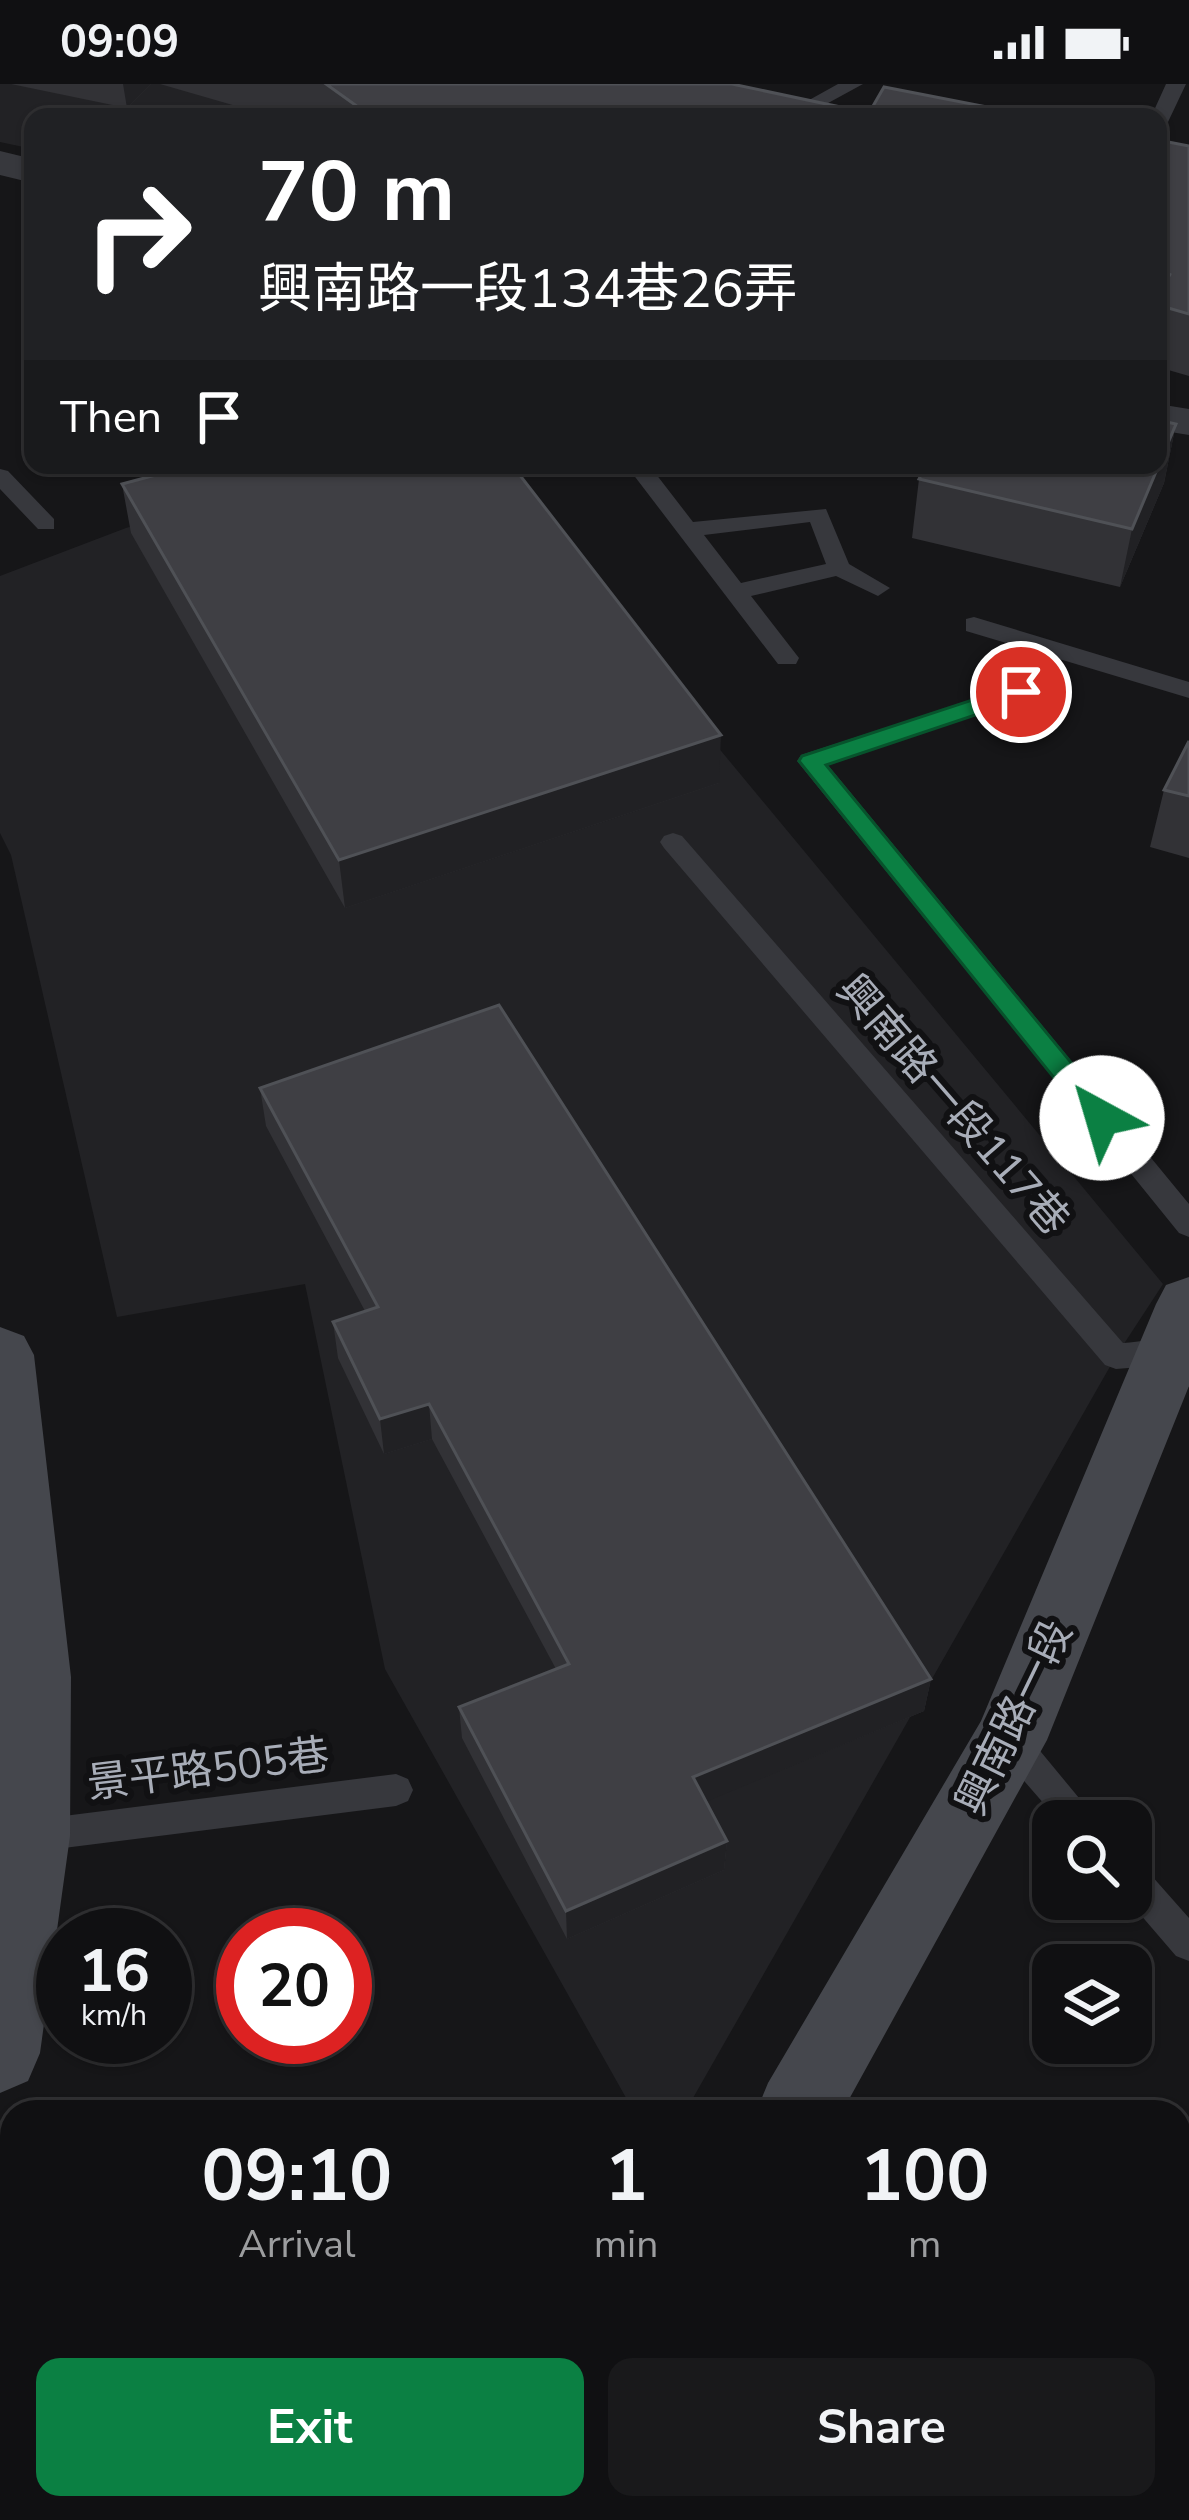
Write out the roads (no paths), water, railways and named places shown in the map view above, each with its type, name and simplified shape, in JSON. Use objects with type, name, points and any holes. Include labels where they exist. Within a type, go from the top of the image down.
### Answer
[{"type":"street","points":[[768,95],[834,108]]},
{"type":"street","name":"興南路一段","points":[[804,2100],[1010,1740],[1184,1343]]},
{"type":"street","points":[[0,1355],[34,1677],[32,1836],[0,2053]]},
{"type":"lane","points":[[812,104],[853,84]]},
{"type":"lane","points":[[644,474],[787,658]]},
{"type":"lane","points":[[0,476],[46,524]]},
{"type":"lane","points":[[687,530],[818,514],[839,568]]},
{"type":"lane","points":[[735,592],[839,568],[878,588]]},
{"type":"lane","points":[[974,625],[1189,690]]},
{"type":"lane","points":[[1021,692],[810,761],[1189,1226]]},
{"type":"lane","name":"興南路一段117巷","points":[[673,842],[1116,1356],[1184,1343]]},
{"type":"lane","points":[[1010,1740],[1063,1800]]},
{"type":"lane","name":"景平路505巷","points":[[32,1836],[395,1790]]},
{"type":"lane","points":[[1152,1902],[1189,1945]]}]
